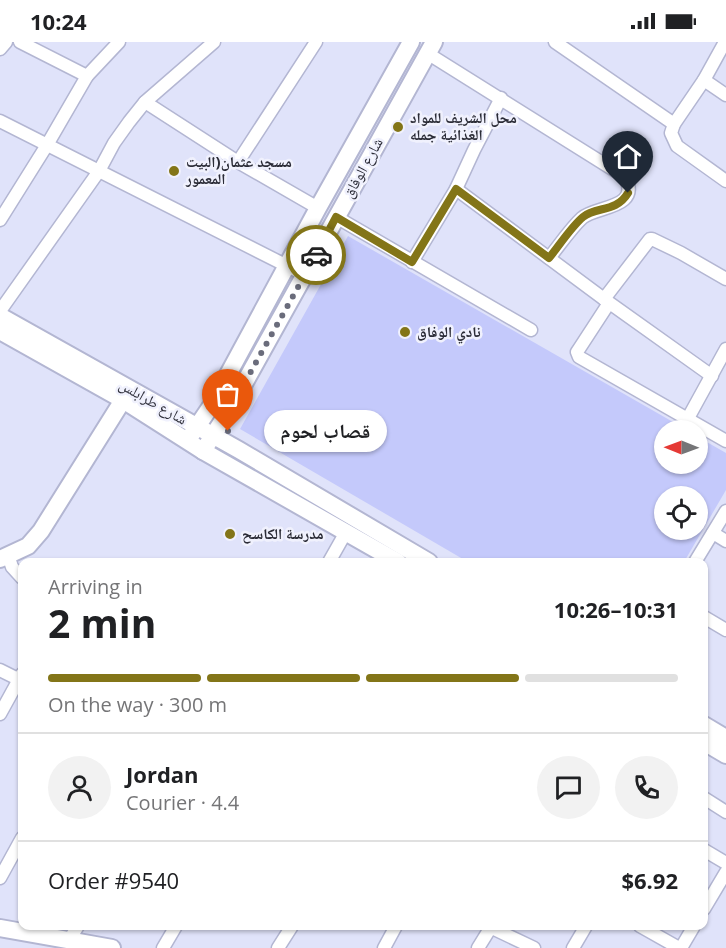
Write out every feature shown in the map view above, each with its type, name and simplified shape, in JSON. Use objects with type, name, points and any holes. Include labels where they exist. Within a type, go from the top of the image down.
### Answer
[{"type":"street","points":[[20,42],[87,75]]},
{"type":"street","points":[[0,220],[87,75],[119,42]]},
{"type":"street","points":[[0,311],[99,171],[120,133],[145,102],[214,42]]},
{"type":"street","points":[[238,162],[316,42]]},
{"type":"street","name":"شارع الوفاق","points":[[192,434],[211,406],[411,42]]},
{"type":"street","points":[[555,42],[674,124]]},
{"type":"street","points":[[725,42],[704,80],[674,124],[671,134],[677,146],[726,181]]},
{"type":"street","points":[[431,48],[501,98],[626,177],[629,184],[625,199],[610,208],[593,212],[582,218],[549,258]]},
{"type":"street","name":"شارع الوفاق","points":[[203,451],[230,409],[431,48]]},
{"type":"street","points":[[704,80],[726,95]]},
{"type":"street","points":[[412,262],[456,189],[501,98]]},
{"type":"street","points":[[145,102],[238,162],[318,208]]},
{"type":"street","points":[[0,121],[305,275]]},
{"type":"street","points":[[456,189],[712,376]]},
{"type":"street","points":[[336,217],[531,330]]},
{"type":"street","points":[[726,279],[681,253],[650,239],[607,301],[579,349],[578,355],[687,420],[726,349]]},
{"type":"street","name":"شارع طرابلس","points":[[0,316],[172,411],[203,451],[346,531],[388,558]]},
{"type":"street","name":"شارع طرابلس","points":[[0,331],[123,400],[192,434],[213,436],[422,558]]},
{"type":"street","points":[[18,574],[4,557],[28,546],[41,531],[123,400]]},
{"type":"street","points":[[172,411],[188,415],[204,411],[211,406]]},
{"type":"street","points":[[230,409],[228,431],[239,450]]},
{"type":"street","points":[[708,431],[726,441]]},
{"type":"street","points":[[697,558],[726,511]]},
{"type":"street","points":[[330,558],[346,531]]},
{"type":"street","points":[[713,533],[726,541]]},
{"type":"street","points":[[708,619],[726,630]]},
{"type":"street","points":[[0,670],[18,677]]},
{"type":"street","points":[[0,714],[18,683]]},
{"type":"street","points":[[708,727],[726,738]]},
{"type":"street","points":[[708,744],[726,755]]},
{"type":"street","points":[[708,801],[726,812]]},
{"type":"street","points":[[0,878],[18,845]]},
{"type":"street","points":[[708,852],[726,863]]},
{"type":"street","points":[[708,901],[726,872]]},
{"type":"street","points":[[0,928],[85,943]]},
{"type":"street","points":[[163,948],[174,930]]},
{"type":"street","points":[[279,948],[290,930]]},
{"type":"street","points":[[384,948],[394,930]]},
{"type":"street","points":[[478,948],[488,930]]},
{"type":"street","points":[[498,930],[534,948]]},
{"type":"street","points":[[576,947],[584,930]]},
{"type":"street","points":[[647,930],[680,948],[691,930]]},
{"type":"shaded area","name":"نادي الوفاق","points":[[348,236],[670,420],[654,420],[654,474],[708,474],[708,443],[726,453],[726,490],[708,521],[708,486],[654,486],[654,540],[697,540],[686,558],[461,558],[240,429]]},
{"type":"way so far","points":[[228,431],[230,409],[316,255]]},
{"type":"place","name":"محل الشريف للمواد الغذائية جمله","points":[[398,127]]},
{"type":"place","name":"مسجد عثمان(البيت المعمور","points":[[174,171]]},
{"type":"place","name":"نادي الوفاق","points":[[405,332]]},
{"type":"place","name":"قصاب لحوم","points":[[228,431]]},
{"type":"place","name":"مدرسة الكاسح","points":[[230,534]]},
{"type":"route","points":[[316,255],[336,217],[412,262],[456,189],[549,258],[582,218],[593,212],[610,208],[625,199],[628,193]]}]
